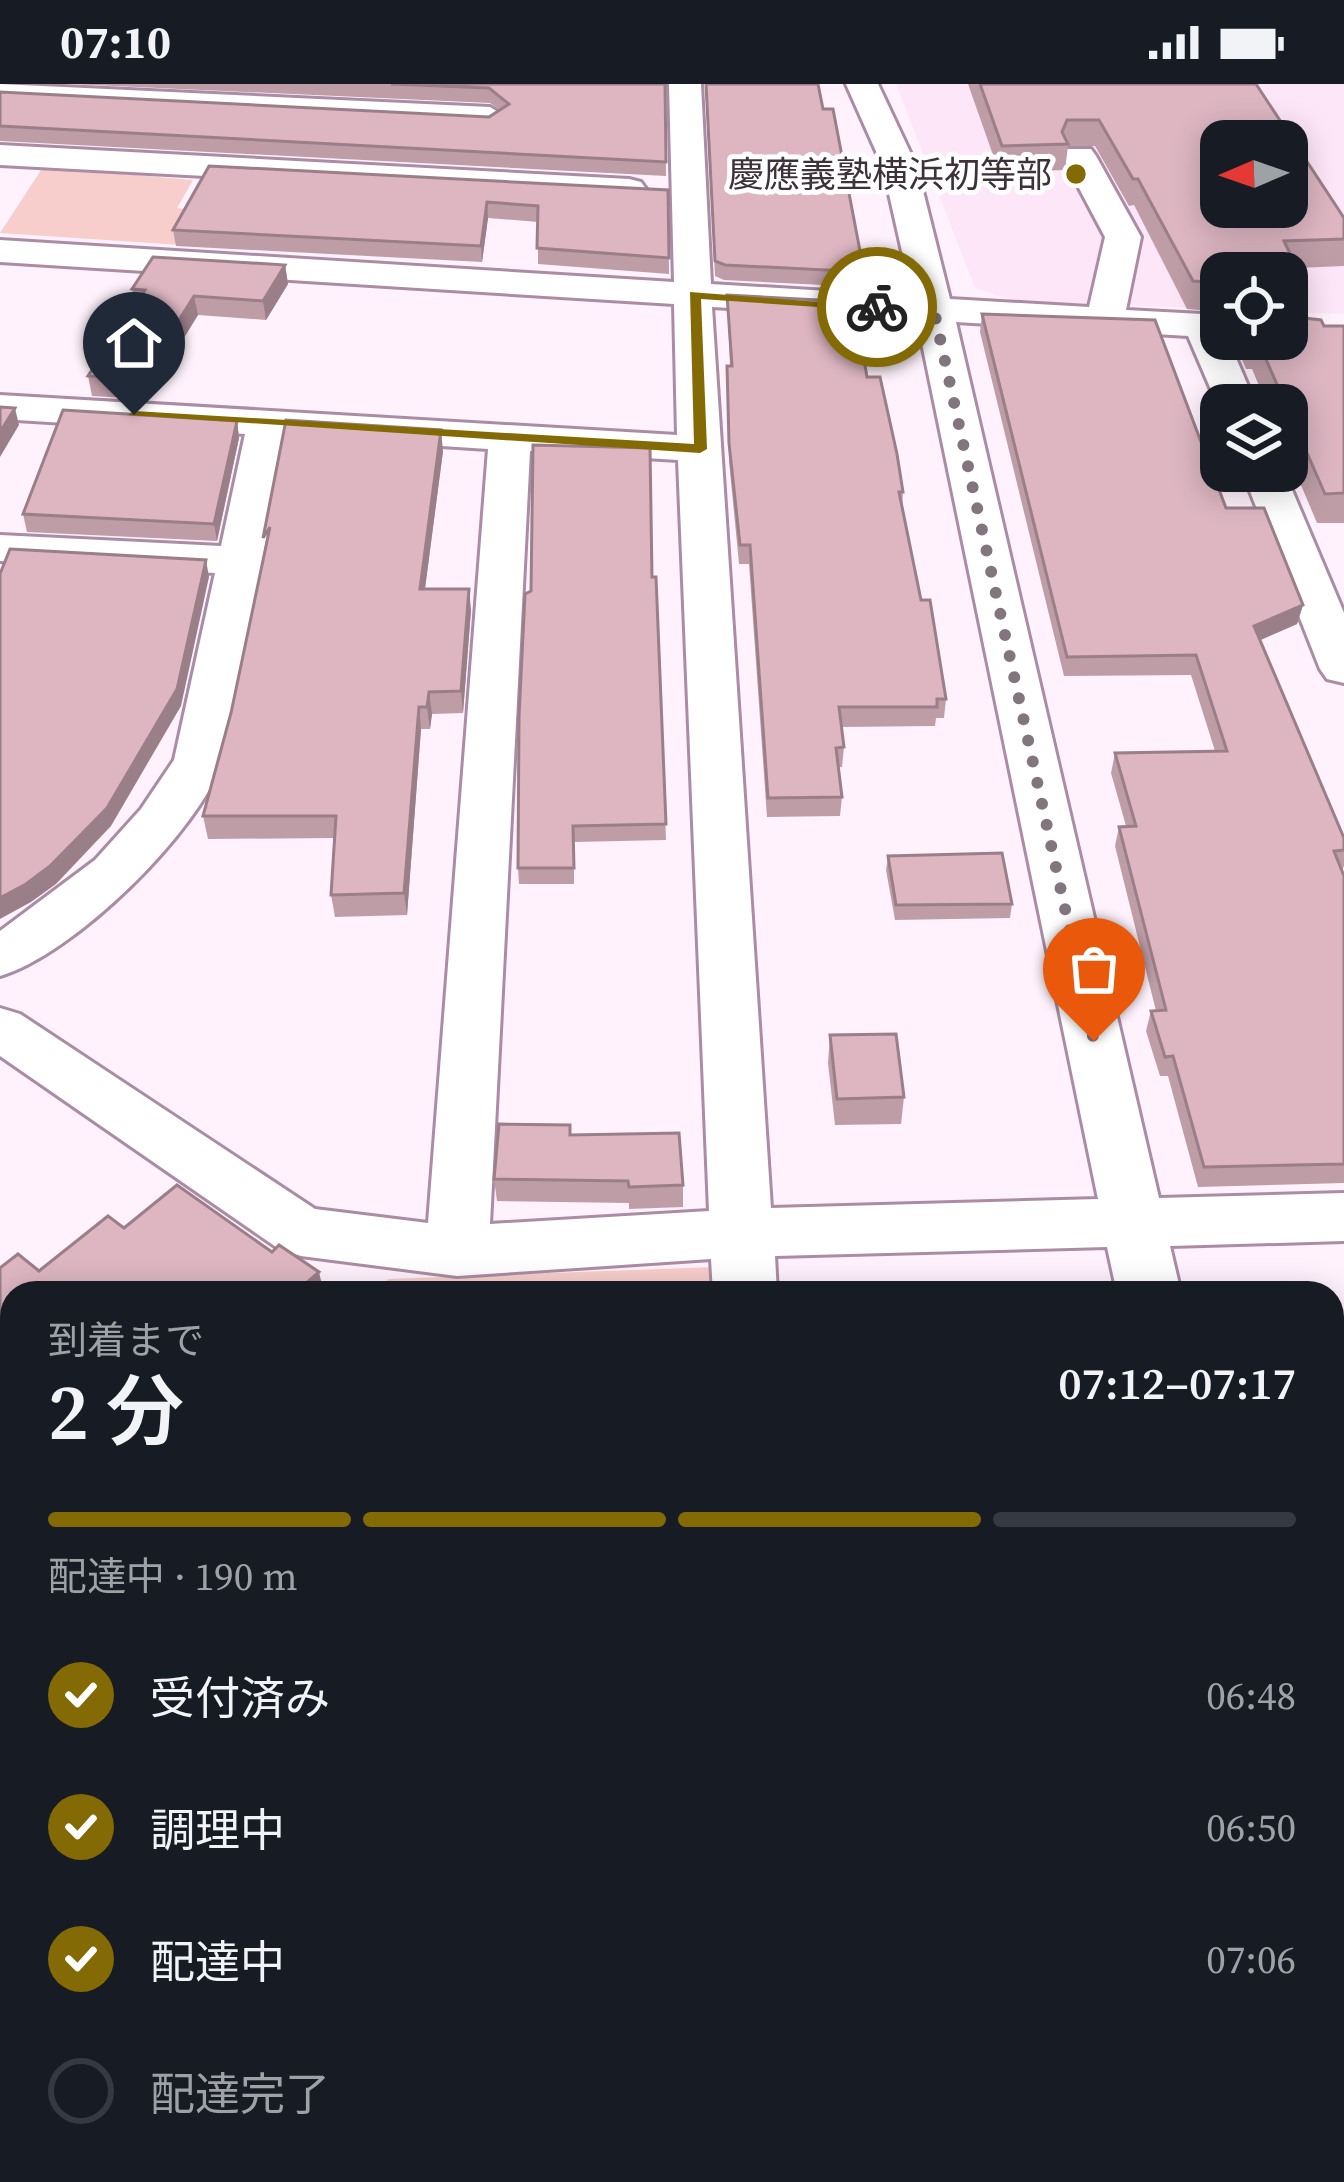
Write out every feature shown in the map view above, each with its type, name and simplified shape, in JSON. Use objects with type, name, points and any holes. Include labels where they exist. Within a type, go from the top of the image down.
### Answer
[{"type":"street","points":[[685,84],[744,1263]]},
{"type":"street","points":[[862,84],[900,167],[1146,1281]]},
{"type":"street","points":[[0,92],[121,90],[494,101],[483,180]]},
{"type":"street","points":[[0,155],[687,192]]},
{"type":"street","points":[[1079,156],[1123,237],[1105,320]]},
{"type":"street","points":[[0,250],[1200,325]]},
{"type":"street","points":[[0,407],[700,449]]},
{"type":"street","points":[[0,957],[66,917],[174,807],[200,760],[268,423]]},
{"type":"street","points":[[457,1251],[510,438]]},
{"type":"street","points":[[1272,492],[1344,670]]},
{"type":"street","points":[[0,548],[242,561]]},
{"type":"street","points":[[0,1028],[301,1232],[457,1251],[744,1263],[1133,1219],[1344,1217]]},
{"type":"shaded area","name":"慶應義塾横浜初等部","points":[[896,84],[1344,84],[1344,314],[1308,313],[1308,252],[1200,252],[1200,308],[1013,301],[975,288]]},
{"type":"shaded area","points":[[43,167],[193,180],[177,208],[269,219],[257,250],[0,233]]},
{"type":"shaded area","points":[[716,1267],[717,1281],[387,1281]]},
{"type":"building","points":[[391,84],[665,84],[666,162],[0,126],[0,92],[489,117],[509,104],[489,88]]},
{"type":"building","points":[[706,84],[818,84],[823,109],[833,109],[864,272],[715,261]]},
{"type":"building","points":[[980,84],[1256,84],[1280,120],[1200,120],[1200,228],[1308,228],[1308,163],[1344,218],[1344,239],[1284,241],[1289,252],[1200,252],[1200,282],[1193,281],[1138,179],[1133,179],[1099,120],[1067,120],[1062,132],[1068,144],[1002,146]]},
{"type":"building","points":[[209,166],[668,190],[669,258],[537,248],[538,206],[487,202],[481,246],[173,230]]},
{"type":"building","points":[[153,257],[285,265],[263,301],[194,296],[142,379],[88,376],[145,290],[132,289]]},
{"type":"building","points":[[727,295],[854,302],[867,377],[880,377],[921,600],[930,600],[946,699],[937,699],[937,707],[839,707],[844,747],[836,748],[842,797],[768,798],[750,545],[740,545],[729,443],[727,366],[732,366]]},
{"type":"building","points":[[982,314],[1155,320],[1200,439],[1200,492],[1220,492],[1226,508],[1264,508],[1303,605],[1254,626],[1344,838],[1344,850],[1334,851],[1344,876],[1344,1164],[1204,1167],[1173,1056],[1165,1057],[1151,1011],[1166,1010],[1119,827],[1136,826],[1115,753],[1227,751],[1196,655],[1067,657]]},
{"type":"building","points":[[1308,318],[1321,320],[1324,326],[1344,326],[1344,493],[1325,494],[1308,455],[1308,384],[1277,384],[1266,360],[1308,360]]},
{"type":"building","points":[[0,407],[15,408],[0,432]]},
{"type":"building","points":[[63,410],[237,421],[214,524],[23,514]]},
{"type":"building","points":[[286,420],[441,430],[420,589],[469,589],[461,691],[429,692],[427,707],[419,707],[404,893],[331,895],[336,816],[203,816],[231,713],[270,527],[263,538]]},
{"type":"building","points":[[533,445],[650,448],[666,824],[573,826],[574,868],[518,868],[519,717],[525,594],[531,591]]},
{"type":"building","points":[[10,549],[206,560],[177,689],[107,808],[50,866],[0,898],[0,574]]},
{"type":"building","points":[[1002,853],[1012,904],[896,905],[888,856]]},
{"type":"building","points":[[896,1034],[904,1097],[837,1099],[830,1035]]},
{"type":"building","points":[[499,1124],[570,1125],[570,1135],[679,1133],[683,1185],[629,1187],[628,1181],[494,1179]]},
{"type":"building","points":[[177,1185],[272,1252],[279,1245],[319,1272],[309,1281],[0,1281],[0,1268],[18,1254],[39,1271],[108,1216],[124,1228]]},
{"type":"way so far","points":[[877,307],[934,311],[1094,1041]]},
{"type":"place","name":"慶應義塾横浜初等部","points":[[1076,174]]},
{"type":"route","points":[[134,415],[700,449],[694,295],[877,307]]}]
